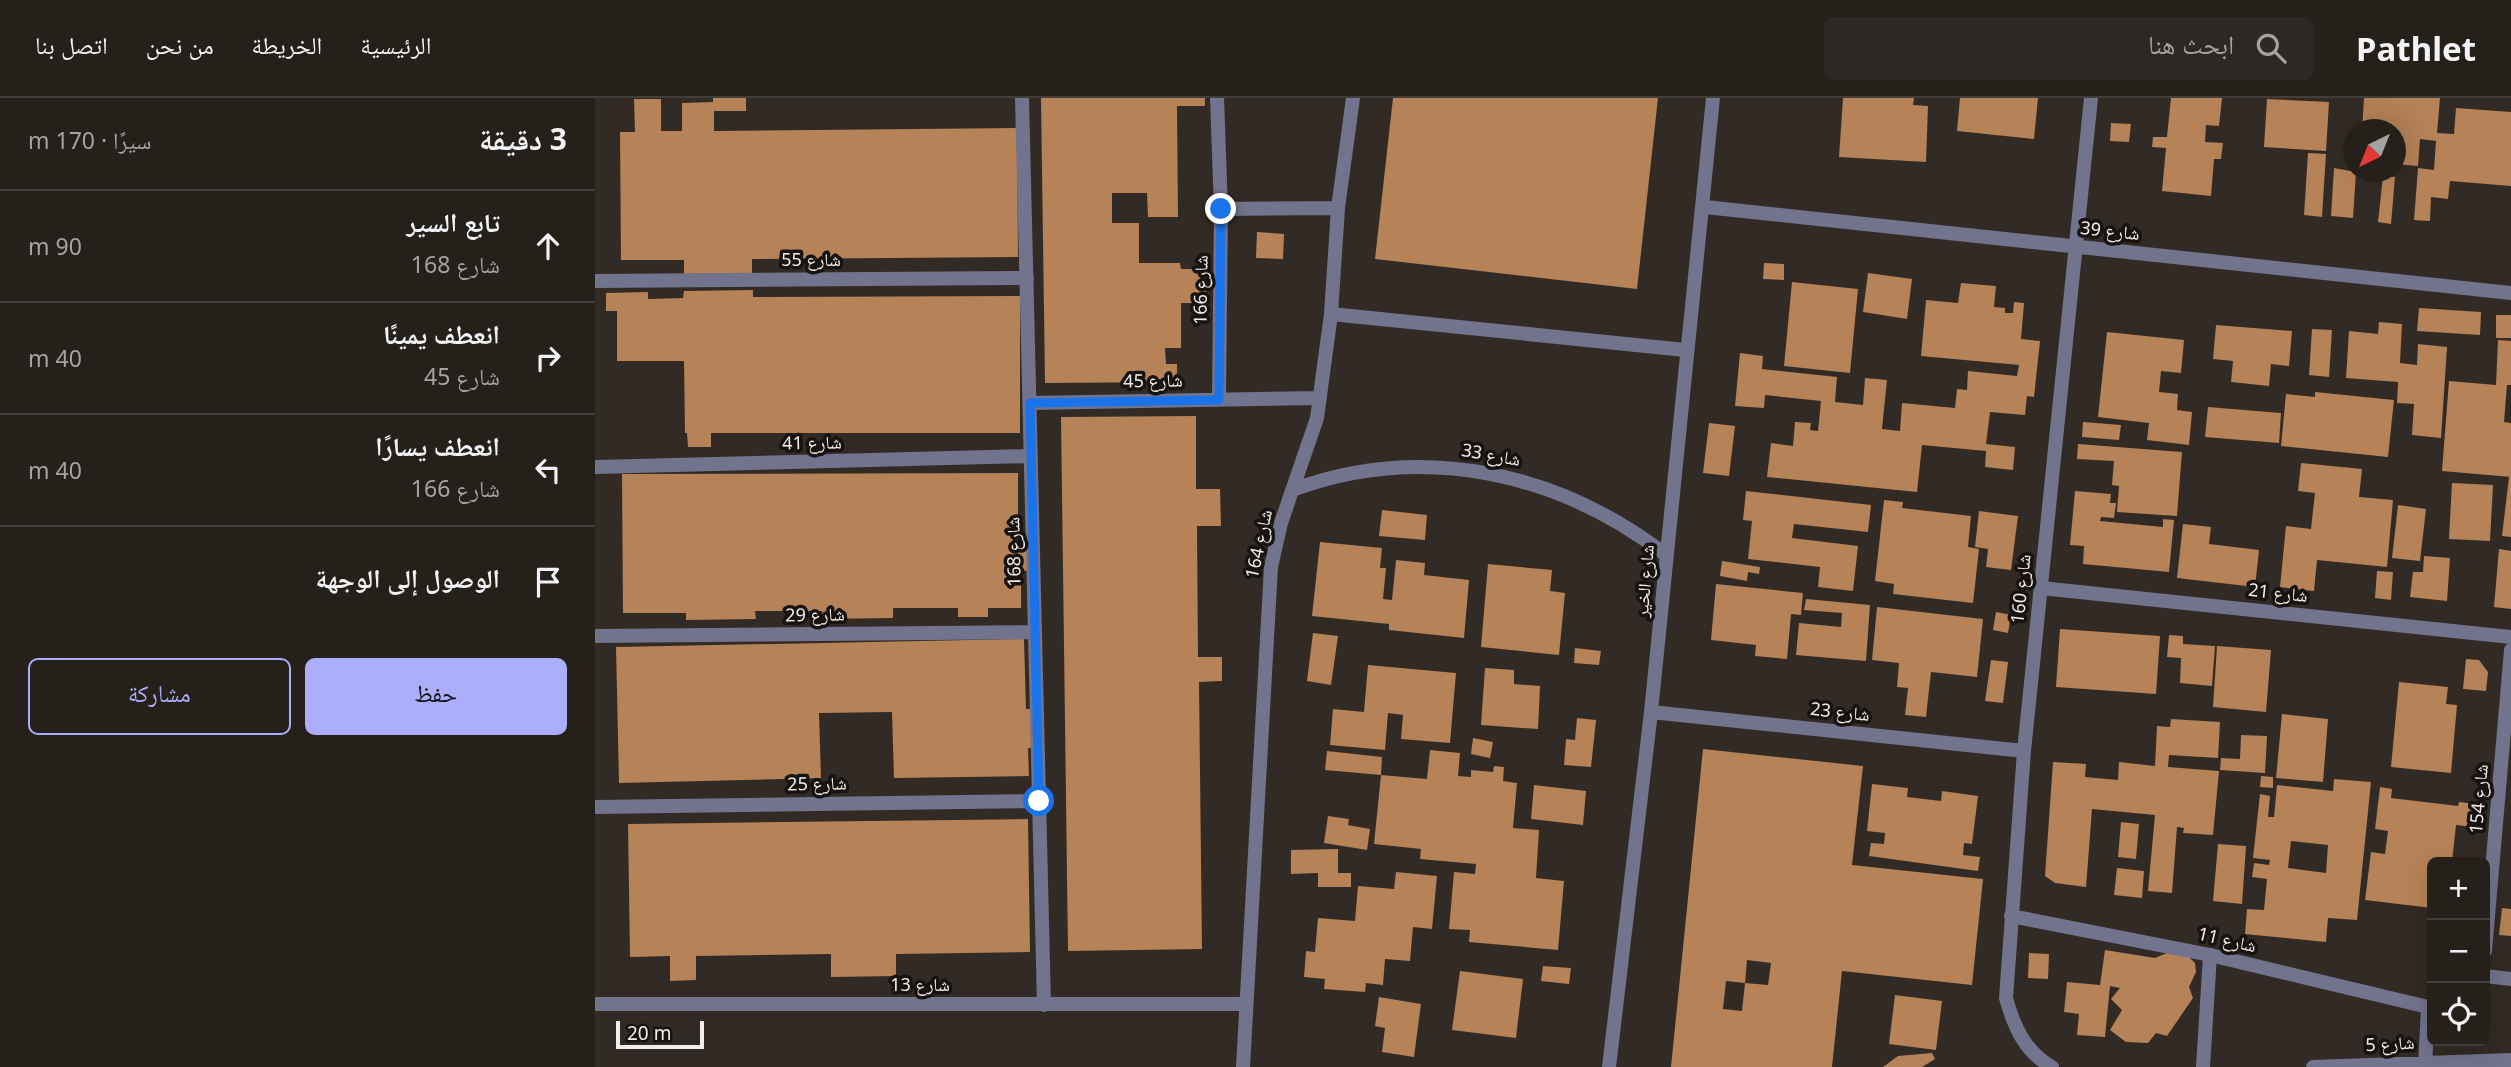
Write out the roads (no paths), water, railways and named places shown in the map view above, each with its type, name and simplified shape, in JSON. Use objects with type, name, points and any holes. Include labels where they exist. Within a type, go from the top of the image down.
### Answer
[{"type":"street","name":"شارع 168","points":[[1022,98],[1044,1004]]},
{"type":"street","name":"شارع 166","points":[[1217,98],[1221,209],[1219,400]]},
{"type":"street","name":"شارع 164","points":[[1243,1067],[1270,580],[1281,523],[1317,418],[1331,314],[1338,208],[1353,98]]},
{"type":"street","name":"شارع الخير","points":[[1609,1067],[1651,712],[1685,350],[1705,207],[1713,98]]},
{"type":"street","name":"شارع 160","points":[[2052,1067],[2024,1044],[2012,1022],[2006,998],[2024,751],[2091,98]]},
{"type":"street","name":"شارع 39","points":[[1705,207],[2511,293]]},
{"type":"street","points":[[1221,209],[1338,208]]},
{"type":"street","name":"شارع 55","points":[[595,281],[1027,278]]},
{"type":"street","points":[[1331,314],[1685,350]]},
{"type":"street","name":"شارع 45","points":[[1030,403],[1319,398]]},
{"type":"street","name":"شارع 41","points":[[595,467],[1031,456]]},
{"type":"street","name":"شارع 33","points":[[1292,490],[1325,478],[1386,467],[1482,471],[1526,481],[1580,501],[1639,534],[1667,555]]},
{"type":"street","name":"شارع 21","points":[[2041,588],[2511,637]]},
{"type":"street","name":"شارع 29","points":[[595,636],[1035,632]]},
{"type":"street","name":"شارع 154","points":[[2488,920],[2511,650]]},
{"type":"street","name":"شارع 23","points":[[1651,712],[2024,751]]},
{"type":"street","name":"شارع 25","points":[[595,807],[1039,801]]},
{"type":"street","name":"شارع 11","points":[[2011,916],[2210,955],[2427,1004]]},
{"type":"street","points":[[2203,1067],[2210,955]]},
{"type":"street","points":[[2490,977],[2511,979]]},
{"type":"street","name":"شارع 13","points":[[595,1004],[1246,1004]]},
{"type":"street","points":[[2425,1064],[2427,1040]]},
{"type":"street","name":"شارع 5","points":[[2313,1067],[2511,1060]]}]
